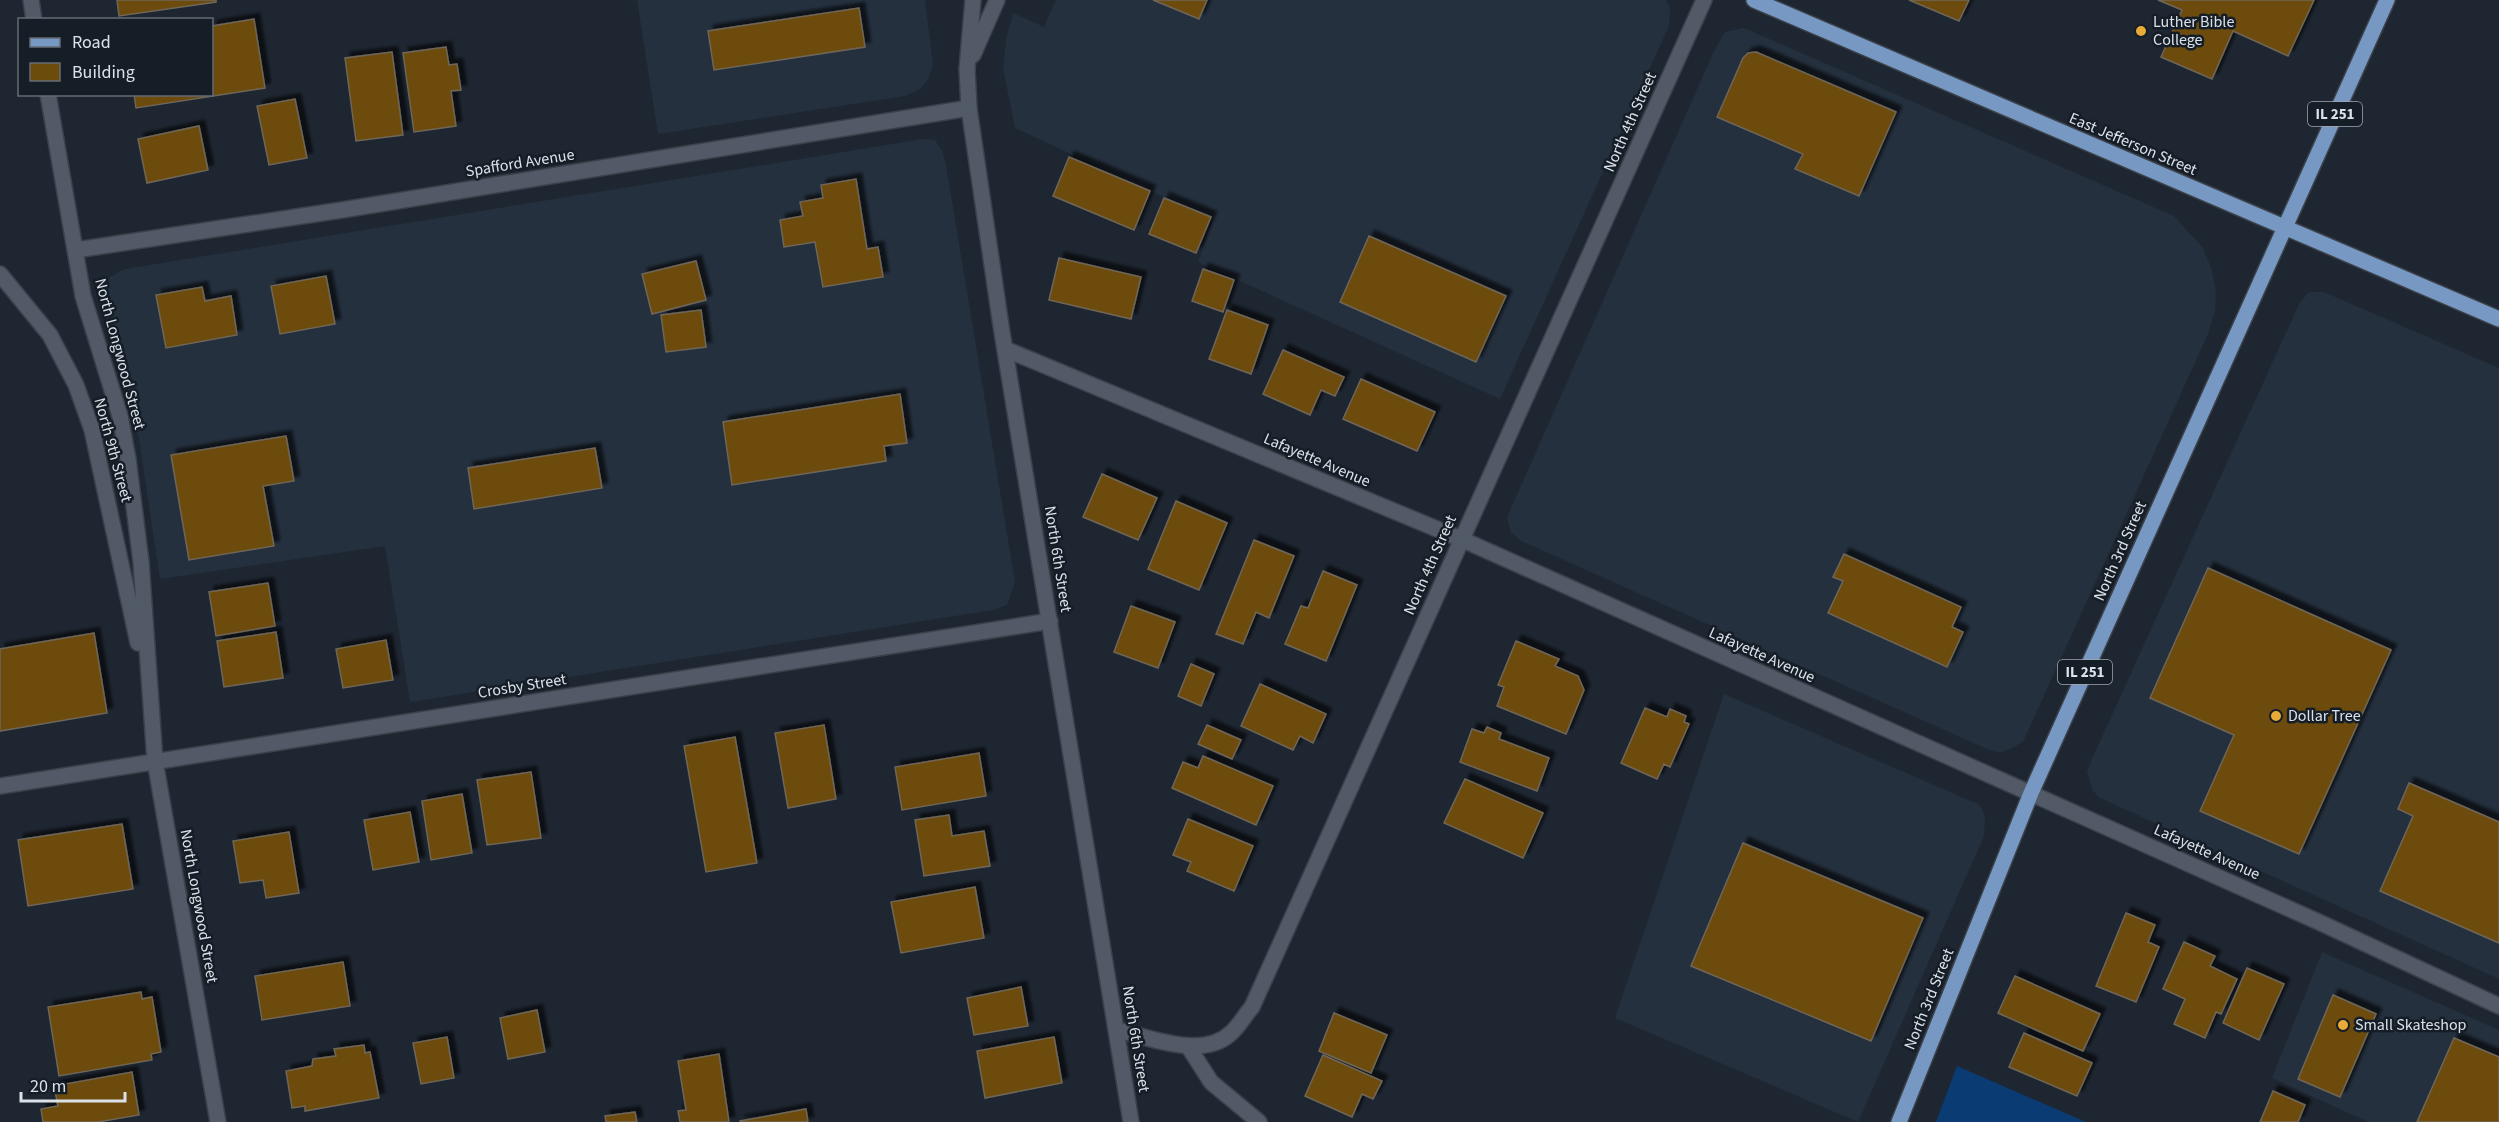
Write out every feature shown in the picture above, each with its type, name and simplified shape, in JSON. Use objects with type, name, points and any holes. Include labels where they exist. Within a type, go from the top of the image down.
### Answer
[{"type":"main road","name":"East Jefferson Street","points":[[1754,0],[2499,320]]},
{"type":"main road","name":"North 3rd Street","points":[[1899,1122],[2031,793],[2387,0]]},
{"type":"street","points":[[31,0],[34,18]]},
{"type":"street","name":"North 6th Street","points":[[973,0],[967,69],[969,108],[1005,349],[1131,1122]]},
{"type":"street","points":[[967,69],[997,0]]},
{"type":"street","name":"North 4th Street","points":[[1117,1030],[1188,1046],[1211,1044],[1230,1034],[1252,1007],[1704,0]]},
{"type":"street","name":"North Longwood Street","points":[[48,96],[83,296],[120,416],[128,459],[141,562],[155,761],[218,1122]]},
{"type":"street","name":"Spafford Avenue","points":[[76,250],[342,210],[969,108]]},
{"type":"street","name":"North 9th Street","points":[[0,274],[50,335],[76,385],[92,430],[119,551]]},
{"type":"street","name":"Lafayette Avenue","points":[[1005,349],[1461,539],[2031,793],[2499,1006]]},
{"type":"street","name":"North Longwood Street","points":[[119,551],[149,696]]},
{"type":"street","name":"Crosby Street","points":[[0,786],[1050,621]]},
{"type":"street","points":[[1188,1046],[1210,1082],[1259,1122]]},
{"type":"shaded area","points":[[637,0],[925,0],[933,65],[928,80],[920,89],[905,96],[658,134]]},
{"type":"shaded area","points":[[1056,0],[1666,0],[1670,8],[1669,26],[1500,399],[1198,262],[1213,220],[1015,128],[1003,68],[1006,40],[1013,13],[1044,27]]},
{"type":"shaded area","points":[[1744,28],[2174,216],[2203,248],[2212,270],[2216,293],[2215,311],[2208,334],[2023,742],[2000,753],[1521,541],[1511,532],[1507,518],[1512,506],[1715,49],[1725,32]]},
{"type":"shaded area","points":[[923,139],[935,140],[942,150],[946,165],[1015,582],[1007,605],[993,610],[410,702],[385,546],[160,579],[139,439],[103,307],[104,291],[110,277],[125,269]]},
{"type":"shaded area","points":[[2309,292],[2324,292],[2499,368],[2499,979],[2100,798],[2093,791],[2087,772],[2300,302]]},
{"type":"shaded area","points":[[1724,694],[1980,805],[1985,817],[1984,836],[1858,1122],[1615,1018]]},
{"type":"shaded area","points":[[2322,952],[2499,1030],[2499,1122],[2368,1122],[2272,1078]]},
{"type":"shaded area","points":[[1957,1066],[2086,1122],[1936,1122]]},
{"type":"building","points":[[117,0],[216,0],[216,2],[119,16]]},
{"type":"building","points":[[1153,0],[1207,0],[1199,19]]},
{"type":"building","points":[[1909,0],[1969,0],[1959,21]]},
{"type":"building","points":[[2158,0],[2314,0],[2288,56],[2233,31],[2212,79],[2161,57],[2182,10]]},
{"type":"building","points":[[859,8],[865,47],[714,70],[708,31]]},
{"type":"building","points":[[254,19],[265,88],[136,108],[134,96],[213,96],[213,26]]},
{"type":"building","points":[[446,47],[449,65],[457,64],[461,90],[451,91],[456,126],[414,132],[403,53]]},
{"type":"building","points":[[392,52],[403,135],[356,141],[345,58]]},
{"type":"building","points":[[1756,52],[1896,112],[1859,196],[1795,169],[1803,154],[1717,117],[1743,58],[1748,53]]},
{"type":"building","points":[[295,99],[307,158],[269,165],[257,106]]},
{"type":"building","points":[[199,126],[208,170],[147,183],[138,139]]},
{"type":"building","points":[[1069,157],[1150,191],[1134,230],[1053,196]]},
{"type":"building","points":[[856,179],[867,249],[878,247],[883,277],[823,287],[815,242],[784,247],[780,220],[803,216],[800,202],[823,198],[821,185]]},
{"type":"building","points":[[1164,198],[1211,217],[1196,253],[1149,234]]},
{"type":"building","points":[[1369,236],[1506,296],[1476,362],[1340,302]]},
{"type":"building","points":[[1059,258],[1141,277],[1131,319],[1049,300]]},
{"type":"building","points":[[696,261],[706,300],[652,314],[642,274]]},
{"type":"building","points":[[1203,269],[1234,280],[1223,312],[1192,301]]},
{"type":"building","points":[[326,276],[335,324],[280,334],[271,286]]},
{"type":"building","points":[[202,287],[205,301],[231,296],[237,335],[166,348],[156,295]]},
{"type":"building","points":[[701,310],[706,347],[666,352],[661,315]]},
{"type":"building","points":[[1227,310],[1268,325],[1251,374],[1209,359]]},
{"type":"building","points":[[1283,350],[1344,377],[1335,396],[1321,390],[1310,415],[1263,394]]},
{"type":"building","points":[[1361,379],[1435,412],[1417,451],[1343,419]]},
{"type":"building","points":[[900,394],[907,443],[884,446],[886,461],[732,485],[723,422]]},
{"type":"building","points":[[286,436],[294,481],[263,486],[274,546],[189,560],[171,455]]},
{"type":"building","points":[[595,448],[602,488],[474,509],[468,468]]},
{"type":"building","points":[[1102,474],[1157,498],[1138,540],[1083,517]]},
{"type":"building","points":[[1176,501],[1227,523],[1199,590],[1148,569]]},
{"type":"building","points":[[1254,540],[1294,556],[1269,618],[1256,612],[1243,644],[1216,634]]},
{"type":"building","points":[[1844,554],[1961,607],[1952,627],[1963,632],[1947,667],[1828,613],[1843,581],[1833,577]]},
{"type":"building","name":"Dollar Tree","points":[[2208,568],[2391,650],[2299,854],[2200,811],[2234,735],[2150,698]]},
{"type":"building","points":[[1323,571],[1357,585],[1326,661],[1285,644],[1301,606],[1308,608]]},
{"type":"building","points":[[268,583],[275,626],[216,636],[209,592]]},
{"type":"building","points":[[1131,606],[1175,622],[1158,668],[1114,652]]},
{"type":"building","points":[[276,632],[283,678],[224,687],[217,641]]},
{"type":"building","points":[[94,633],[107,713],[0,731],[0,649]]},
{"type":"building","points":[[386,640],[393,680],[343,688],[336,649]]},
{"type":"building","points":[[1516,641],[1559,659],[1555,666],[1578,676],[1584,690],[1566,734],[1497,706],[1504,687],[1498,685]]},
{"type":"building","points":[[1191,664],[1214,674],[1201,706],[1178,696]]},
{"type":"building","points":[[1260,684],[1326,714],[1313,743],[1300,736],[1293,750],[1241,726]]},
{"type":"building","points":[[1645,708],[1667,717],[1670,709],[1686,716],[1684,722],[1689,724],[1670,767],[1664,764],[1657,779],[1621,763]]},
{"type":"building","points":[[824,725],[836,799],[788,808],[775,733]]},
{"type":"building","points":[[1207,725],[1241,740],[1232,759],[1198,744]]},
{"type":"building","points":[[1487,727],[1501,733],[1499,739],[1549,758],[1537,791],[1460,762],[1472,729],[1484,733]]},
{"type":"building","points":[[735,737],[757,863],[706,872],[684,746]]},
{"type":"building","points":[[979,753],[986,796],[902,810],[895,767]]},
{"type":"building","points":[[1203,756],[1273,786],[1256,825],[1172,788],[1183,762],[1198,768]]},
{"type":"building","points":[[531,772],[541,838],[487,845],[477,780]]},
{"type":"building","points":[[1465,779],[1543,813],[1523,858],[1444,823]]},
{"type":"building","points":[[2409,783],[2499,822],[2499,943],[2380,891],[2413,816],[2398,809]]},
{"type":"building","points":[[462,794],[472,853],[431,860],[422,801]]},
{"type":"building","points":[[410,812],[419,862],[373,870],[364,820]]},
{"type":"building","points":[[949,815],[952,836],[984,831],[990,866],[924,876],[915,820]]},
{"type":"building","points":[[1188,819],[1253,846],[1234,891],[1187,871],[1191,862],[1173,855]]},
{"type":"building","points":[[122,824],[133,889],[28,906],[18,840]]},
{"type":"building","points":[[289,832],[299,893],[266,898],[263,880],[240,883],[233,841]]},
{"type":"building","points":[[1743,843],[1923,918],[1871,1041],[1691,966]]},
{"type":"building","points":[[975,887],[984,938],[901,953],[891,902]]},
{"type":"building","points":[[2126,913],[2155,925],[2148,942],[2159,947],[2136,1002],[2096,986]]},
{"type":"building","points":[[2184,942],[2215,956],[2210,966],[2237,979],[2221,1014],[2216,1012],[2205,1038],[2174,1024],[2185,999],[2163,989]]},
{"type":"building","points":[[343,962],[350,1006],[262,1020],[255,976]]},
{"type":"building","points":[[2247,968],[2284,984],[2259,1040],[2223,1023]]},
{"type":"building","points":[[2015,976],[2100,1014],[2083,1051],[1998,1013]]},
{"type":"building","points":[[1021,987],[1028,1026],[974,1035],[967,998]]},
{"type":"building","points":[[141,992],[142,999],[152,997],[161,1052],[151,1054],[152,1060],[59,1076],[48,1007]]},
{"type":"building","points":[[2333,995],[2376,1014],[2340,1097],[2298,1079]]},
{"type":"building","points":[[537,1010],[545,1052],[508,1059],[500,1018]]},
{"type":"building","points":[[1334,1013],[1387,1035],[1371,1073],[1319,1051]]},
{"type":"building","points":[[2024,1033],[2092,1063],[2077,1096],[2009,1067]]},
{"type":"building","points":[[447,1037],[454,1078],[421,1084],[413,1043]]},
{"type":"building","points":[[1054,1037],[1062,1083],[985,1098],[977,1051]]},
{"type":"building","points":[[2454,1038],[2499,1057],[2499,1122],[2417,1122]]},
{"type":"building","points":[[364,1045],[365,1053],[370,1052],[379,1098],[305,1111],[305,1106],[292,1108],[286,1071],[312,1066],[313,1059],[336,1056],[334,1049]]},
{"type":"building","points":[[719,1054],[729,1122],[680,1122],[678,1111],[686,1110],[678,1061]]},
{"type":"building","points":[[1323,1055],[1382,1081],[1373,1099],[1362,1094],[1352,1117],[1305,1096]]},
{"type":"building","points":[[132,1072],[139,1115],[98,1122],[43,1122],[41,1109],[58,1106],[54,1086]]},
{"type":"building","points":[[2273,1091],[2305,1105],[2298,1122],[2260,1122]]},
{"type":"building","points":[[806,1109],[808,1122],[740,1122],[740,1121]]},
{"type":"building","points":[[635,1112],[637,1122],[606,1122],[605,1116]]},
{"type":"place","name":"Luther Bible College","points":[[2141,31]]},
{"type":"place","name":"Dollar Tree","points":[[2276,716]]},
{"type":"place","name":"Small Skateshop","points":[[2343,1025]]}]
